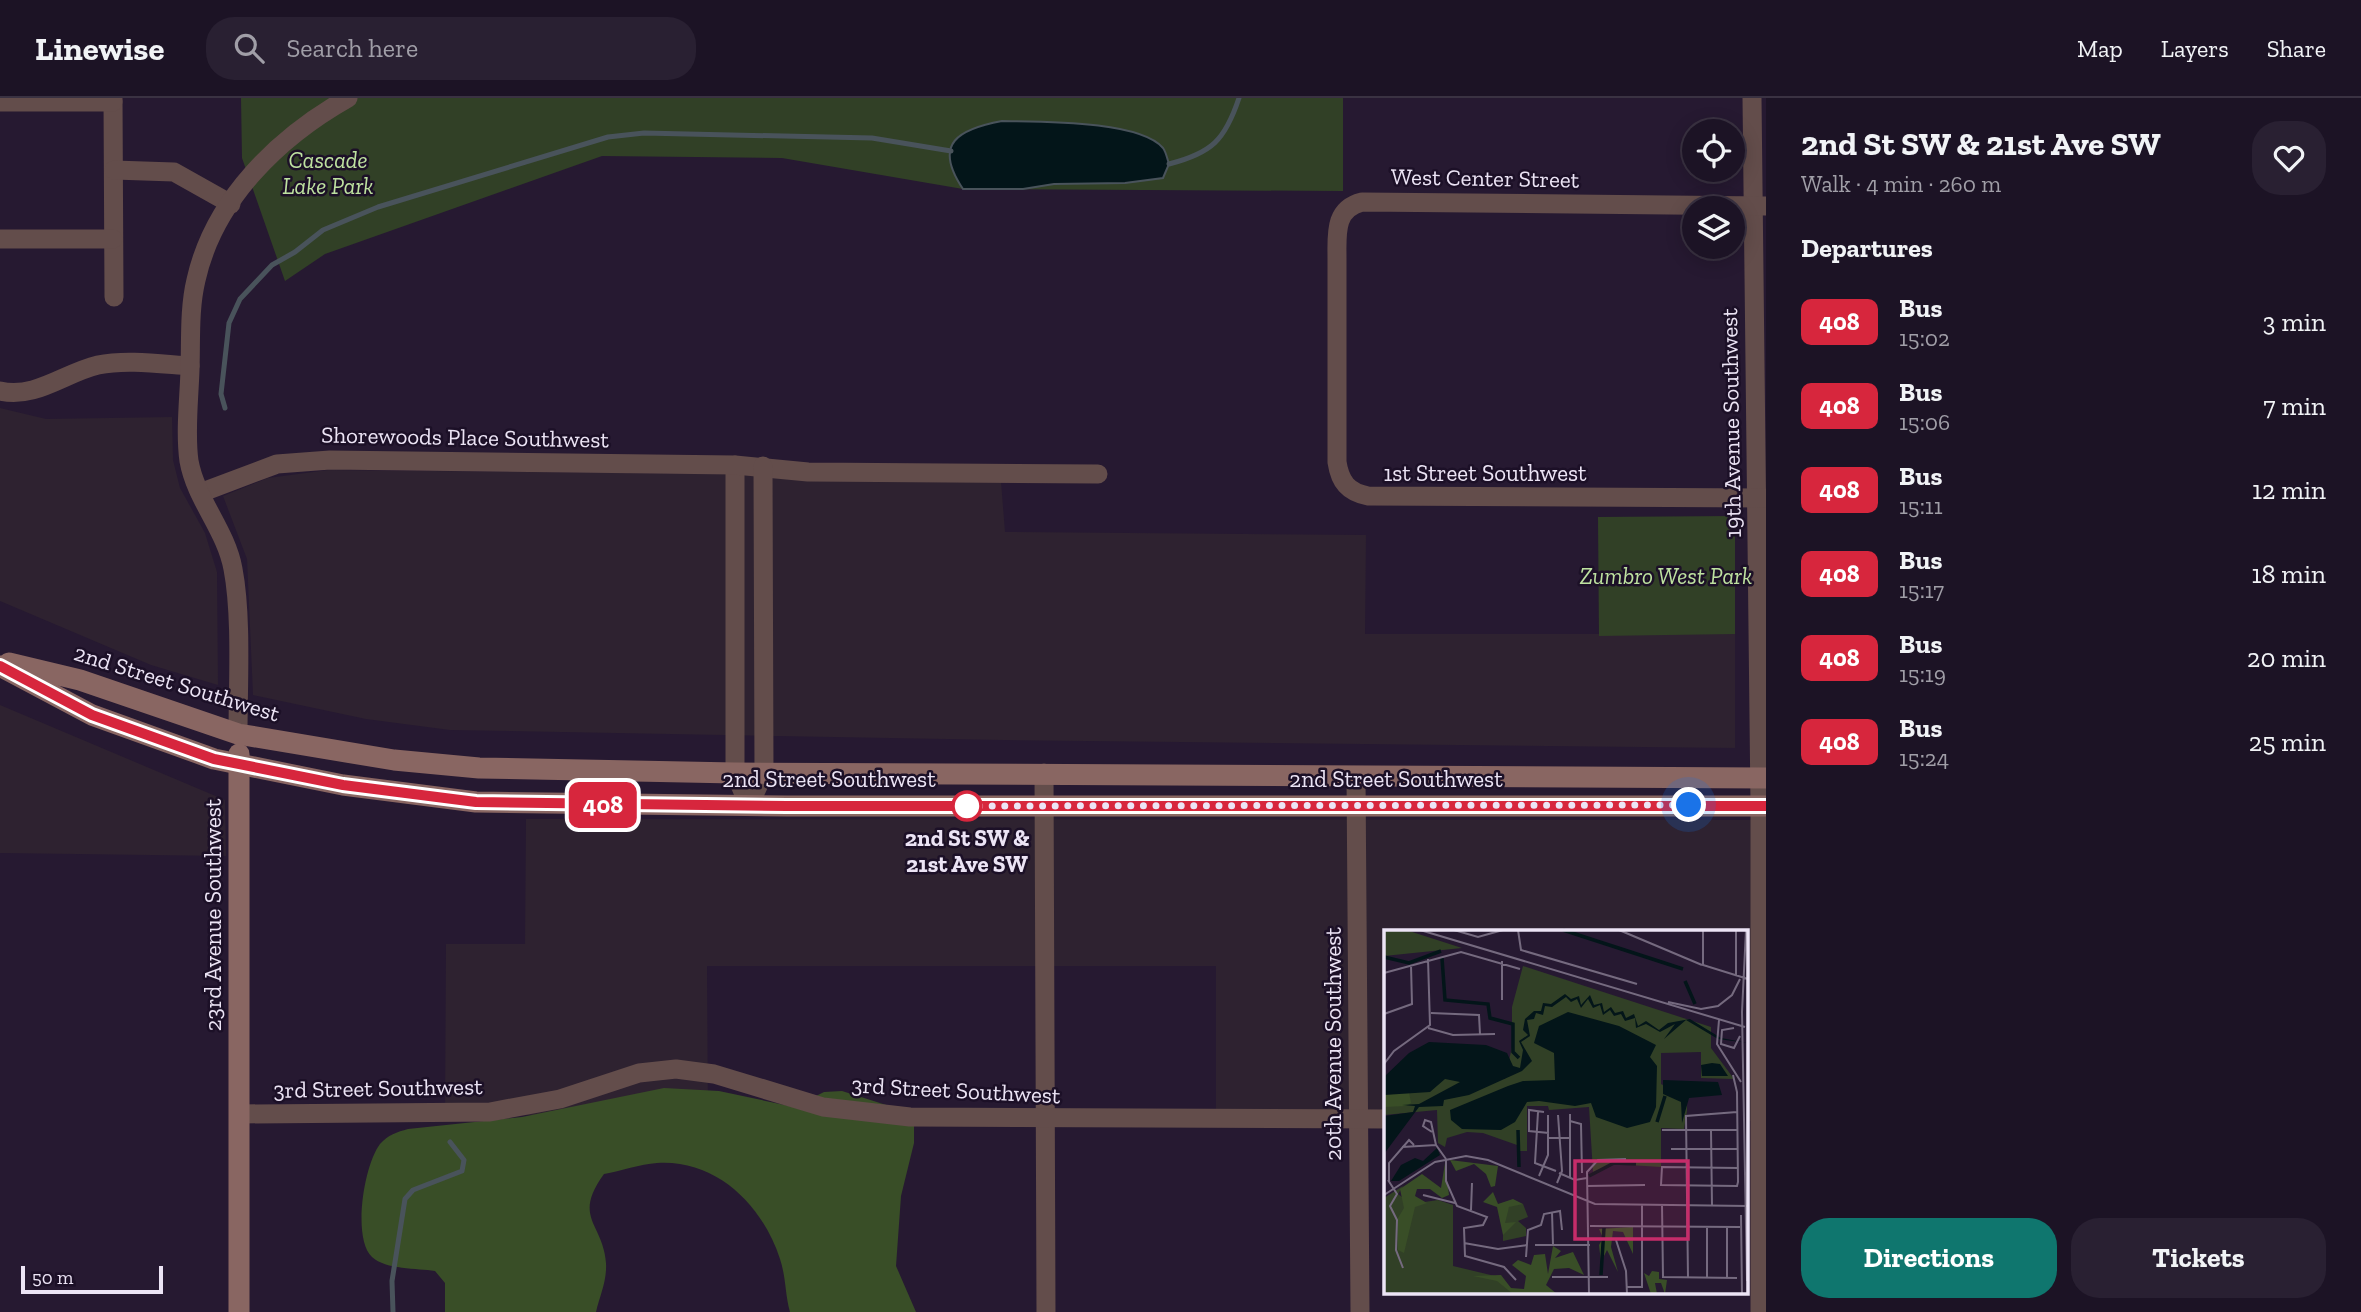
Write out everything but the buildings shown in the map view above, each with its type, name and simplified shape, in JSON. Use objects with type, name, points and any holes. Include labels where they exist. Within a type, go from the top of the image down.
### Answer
[{"type":"main road","name":"2nd Street Southwest","points":[[0,664],[80,680],[238,734],[340,752],[442,765],[539,771],[735,774],[1044,773],[1763,778]]},
{"type":"main road","name":"2nd Street Southwest","points":[[0,664],[92,715],[239,766],[355,786],[476,802],[749,806],[1763,806]]},
{"type":"main road","name":"23rd Avenue Southwest","points":[[238,734],[239,1312]]},
{"type":"street","name":"23rd Avenue Southwest","points":[[238,734],[234,571],[225,541],[200,493],[188,452],[196,277],[205,250],[251,174],[288,137],[348,98]]},
{"type":"street","name":"19th Avenue Southwest","points":[[1752,98],[1759,206],[1763,778],[1757,1121],[1760,1312]]},
{"type":"street","points":[[0,102],[113,100],[114,297]]},
{"type":"street","points":[[114,170],[174,172],[231,204]]},
{"type":"street","name":"West Center Street","points":[[1337,348],[1336,230],[1340,216],[1356,204],[1759,206]]},
{"type":"street","points":[[0,239],[113,239]]},
{"type":"street","name":"1st Street Southwest","points":[[1337,348],[1337,462],[1345,485],[1359,494],[1761,498]]},
{"type":"street","points":[[0,391],[14,394],[32,391],[107,363],[190,366]]},
{"type":"street","name":"Shorewoods Place Southwest","points":[[200,493],[255,470],[310,460],[735,465],[808,472],[1098,474]]},
{"type":"street","points":[[735,465],[735,774],[749,806]]},
{"type":"street","points":[[749,806],[764,774],[763,466]]},
{"type":"street","points":[[1044,773],[1046,1312]]},
{"type":"street","name":"20th Avenue Southwest","points":[[1356,776],[1360,1312]]},
{"type":"street","name":"3rd Street Southwest","points":[[240,1114],[490,1112],[561,1099],[639,1073],[676,1069],[714,1074],[823,1107],[866,1113],[960,1119],[1384,1119]]},
{"type":"shaded area","points":[[1002,121],[1087,124],[1133,132],[1151,139],[1163,148],[1169,164],[1163,178],[1125,183],[1054,184],[1023,189],[963,189],[954,173],[950,149],[963,134]]},
{"type":"shaded area","points":[[0,408],[46,419],[172,417],[173,460],[180,488],[205,533],[217,572],[218,685],[151,665],[0,601]]},
{"type":"shaded area","points":[[328,470],[723,474],[1001,482],[1005,532],[1366,535],[1365,634],[1735,634],[1735,748],[1003,740],[450,730],[366,719],[253,695],[247,559],[223,496],[268,478]]},
{"type":"shaded area","points":[[0,705],[225,800],[226,856],[0,853]]},
{"type":"shaded area","points":[[526,819],[1766,820],[1766,1121],[1748,1121],[1748,930],[1384,930],[1384,1119],[1216,1119],[1216,966],[707,966],[708,1117],[445,1114],[446,944],[525,944]]},
{"type":"green space","name":"Cascade Lake Park","points":[[241,98],[1343,98],[1343,191],[963,189],[782,158],[602,156],[325,254],[285,281],[242,158]]},
{"type":"green space","name":"Zumbro West Park","points":[[1735,516],[1735,634],[1599,636],[1598,517]]},
{"type":"green space","points":[[664,1088],[719,1091],[794,1107],[824,1092],[842,1091],[902,1110],[914,1126],[914,1143],[901,1196],[896,1266],[916,1312],[790,1312],[780,1259],[762,1221],[735,1190],[718,1178],[679,1164],[657,1163],[604,1174],[595,1189],[590,1201],[590,1211],[604,1249],[606,1263],[596,1312],[445,1312],[445,1283],[435,1271],[385,1264],[372,1257],[366,1248],[362,1218],[365,1184],[374,1154],[380,1144],[393,1134],[408,1129],[522,1117]]},
{"type":"waterway","points":[[1169,164],[1196,155],[1215,143],[1228,124],[1239,98]]},
{"type":"waterway","points":[[225,408],[221,394],[229,323],[240,299],[272,265],[295,252],[323,230],[378,207],[608,137],[644,133],[872,138],[951,151]]},
{"type":"waterway","points":[[393,1312],[392,1281],[405,1199],[413,1190],[462,1171],[464,1160],[450,1142]]},
{"type":"bus line","name":"408","points":[[0,666],[92,715],[214,759],[343,785],[476,802],[538,805],[787,806],[1766,806]]},
{"type":"place","name":"2nd St SW & 21st Ave SW","points":[[967,806]]},
{"type":"route","points":[[967,806],[1689,805]]}]
